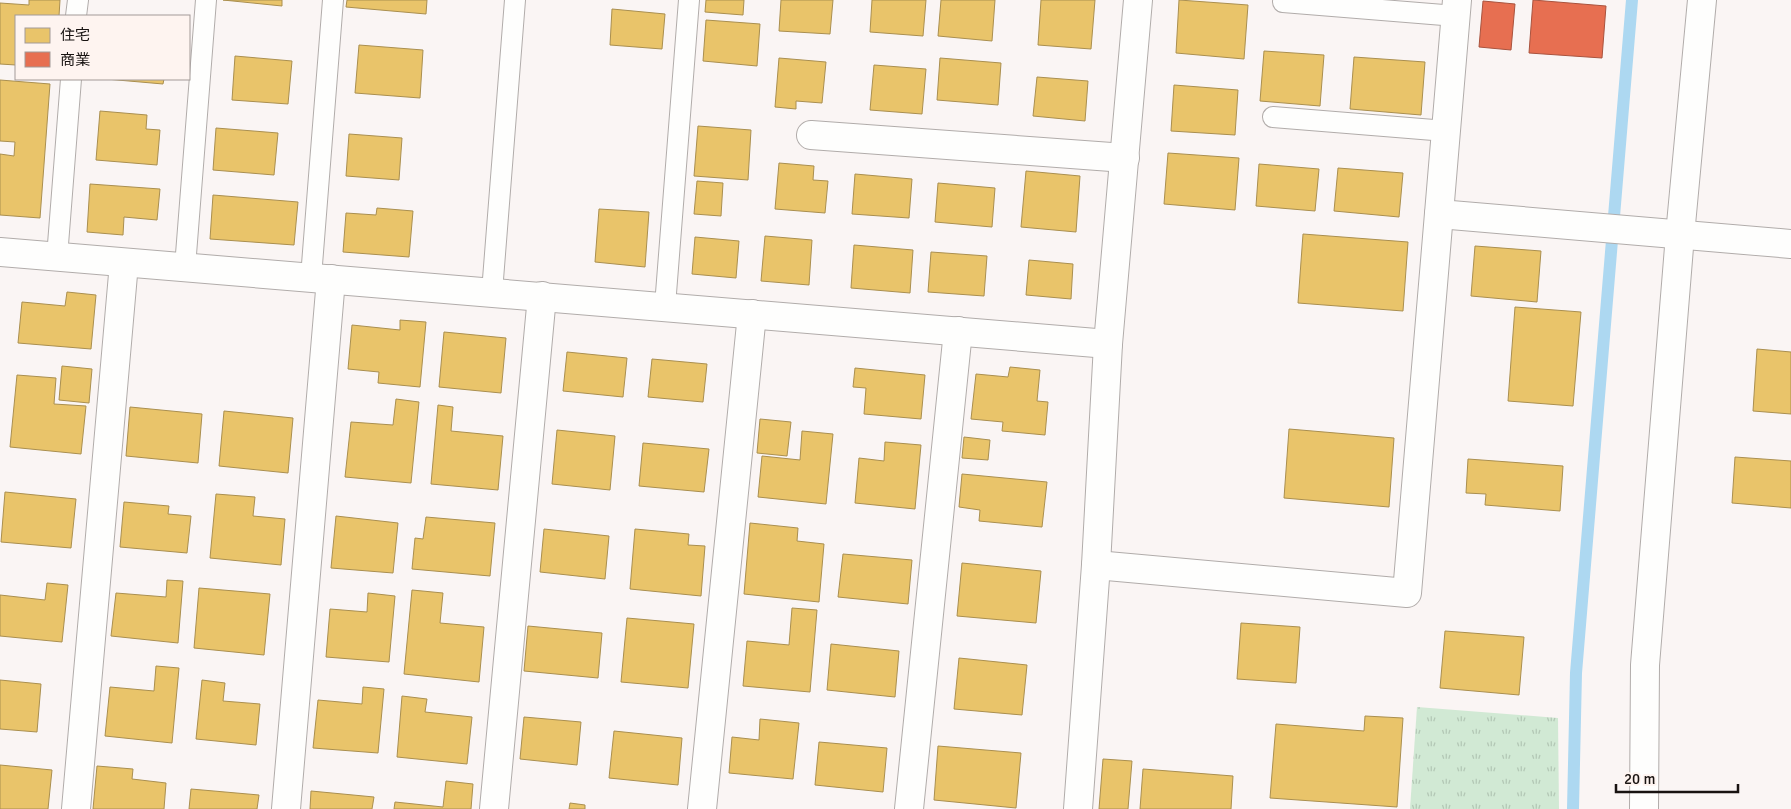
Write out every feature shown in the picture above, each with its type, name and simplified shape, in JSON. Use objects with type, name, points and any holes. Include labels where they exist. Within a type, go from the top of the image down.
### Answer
[{"type":"street","points":[[1078,809],[1096,566],[1108,344],[1138,0]]},
{"type":"street","points":[[1644,809],[1645,665],[1680,235],[1702,0]]},
{"type":"street","points":[[1096,566],[1407,593],[1457,8]]},
{"type":"street","points":[[811,135],[1124,158]]},
{"type":"street","points":[[1439,214],[1791,244]]},
{"type":"street","points":[[0,252],[1108,344]]},
{"type":"street","points":[[76,809],[124,263]]},
{"type":"street","points":[[286,809],[321,278]]},
{"type":"street","points":[[494,809],[542,296]]},
{"type":"street","points":[[702,809],[752,314]]},
{"type":"street","points":[[909,809],[958,331]]},
{"type":"lane","points":[[76,15],[78,0]]},
{"type":"lane","points":[[185,267],[206,0]]},
{"type":"lane","points":[[321,278],[333,0]]},
{"type":"lane","points":[[492,292],[515,0]]},
{"type":"lane","points":[[665,306],[689,0]]},
{"type":"lane","points":[[1282,2],[1457,8]]},
{"type":"lane","points":[[57,257],[71,80]]},
{"type":"lane","points":[[1273,117],[1446,131]]},
{"type":"green space","points":[[1417,707],[1558,718],[1559,809],[1410,809]]},
{"type":"building: 住宅","points":[[29,0],[60,0],[59,15],[15,15],[15,65],[0,64],[0,3],[29,5]]},
{"type":"building: 住宅","points":[[223,0],[282,0],[282,6]]},
{"type":"building: 住宅","points":[[347,0],[427,0],[426,14],[346,7]]},
{"type":"building: 住宅","points":[[706,0],[744,0],[743,15],[705,12]]},
{"type":"building: 住宅","points":[[781,0],[833,0],[830,34],[779,31]]},
{"type":"building: 住宅","points":[[872,0],[926,0],[923,36],[870,32]]},
{"type":"building: 住宅","points":[[941,0],[995,0],[992,41],[938,36]]},
{"type":"building: 住宅","points":[[1041,0],[1095,0],[1091,49],[1038,45]]},
{"type":"building: 住宅","points":[[1179,0],[1248,5],[1244,59],[1176,53]]},
{"type":"building: 住宅","points":[[612,9],[665,14],[662,49],[610,45]]},
{"type":"building: 住宅","points":[[706,20],[760,24],[757,66],[703,61]]},
{"type":"building: 住宅","points":[[359,45],[423,50],[420,98],[355,93]]},
{"type":"building: 住宅","points":[[1264,51],[1324,55],[1320,106],[1260,101]]},
{"type":"building: 住宅","points":[[235,56],[292,61],[288,104],[232,100]]},
{"type":"building: 住宅","points":[[1354,57],[1425,62],[1421,115],[1350,109]]},
{"type":"building: 住宅","points":[[779,58],[826,62],[822,103],[796,101],[796,109],[775,107]]},
{"type":"building: 住宅","points":[[940,58],[1001,63],[998,105],[937,100]]},
{"type":"building: 住宅","points":[[874,65],[926,69],[922,114],[870,110]]},
{"type":"building: 住宅","points":[[1037,77],[1088,81],[1085,121],[1033,116]]},
{"type":"building: 住宅","points":[[0,80],[50,84],[40,218],[0,215],[0,154],[14,156],[15,142],[0,141]]},
{"type":"building: 住宅","points":[[117,80],[164,80],[163,84]]},
{"type":"building: 住宅","points":[[1174,85],[1238,90],[1235,135],[1171,131]]},
{"type":"building: 住宅","points":[[100,111],[147,115],[146,129],[160,130],[157,165],[96,160]]},
{"type":"building: 住宅","points":[[698,126],[751,130],[748,180],[694,176]]},
{"type":"building: 住宅","points":[[216,128],[278,133],[274,175],[213,170]]},
{"type":"building: 住宅","points":[[349,134],[402,138],[399,180],[346,176]]},
{"type":"building: 住宅","points":[[1168,153],[1239,158],[1235,210],[1164,204]]},
{"type":"building: 住宅","points":[[779,163],[814,166],[813,180],[828,181],[825,213],[775,209]]},
{"type":"building: 住宅","points":[[1259,164],[1319,169],[1315,211],[1256,206]]},
{"type":"building: 住宅","points":[[1338,168],[1403,173],[1399,217],[1334,211]]},
{"type":"building: 住宅","points":[[1026,171],[1080,176],[1076,232],[1021,227]]},
{"type":"building: 住宅","points":[[855,174],[912,179],[909,218],[852,214]]},
{"type":"building: 住宅","points":[[697,181],[723,183],[721,216],[694,214]]},
{"type":"building: 住宅","points":[[938,183],[995,188],[992,227],[935,222]]},
{"type":"building: 住宅","points":[[90,184],[160,189],[157,220],[124,217],[123,235],[87,232]]},
{"type":"building: 住宅","points":[[213,195],[298,202],[294,245],[210,239]]},
{"type":"building: 住宅","points":[[377,208],[413,211],[409,257],[343,252],[346,213],[376,215]]},
{"type":"building: 住宅","points":[[599,209],[649,212],[645,267],[595,262]]},
{"type":"building: 住宅","points":[[1303,234],[1408,242],[1403,311],[1298,303]]},
{"type":"building: 住宅","points":[[765,236],[812,240],[809,285],[761,281]]},
{"type":"building: 住宅","points":[[695,237],[739,241],[736,278],[692,274]]},
{"type":"building: 住宅","points":[[854,245],[913,250],[910,293],[851,288]]},
{"type":"building: 住宅","points":[[1475,246],[1541,251],[1537,302],[1471,296]]},
{"type":"building: 住宅","points":[[931,252],[987,256],[984,296],[928,292]]},
{"type":"building: 住宅","points":[[1029,260],[1073,264],[1071,299],[1026,295]]},
{"type":"building: 住宅","points":[[67,292],[96,295],[91,349],[18,343],[22,302],[65,306]]},
{"type":"building: 住宅","points":[[1515,307],[1581,312],[1573,406],[1508,401]]},
{"type":"building: 住宅","points":[[400,320],[426,322],[420,387],[378,383],[379,372],[348,369],[352,325],[400,330]]},
{"type":"building: 住宅","points":[[444,332],[506,338],[501,393],[439,387]]},
{"type":"building: 住宅","points":[[1757,349],[1791,352],[1791,414],[1753,411]]},
{"type":"building: 住宅","points":[[567,352],[627,358],[623,397],[563,391]]},
{"type":"building: 住宅","points":[[652,359],[707,364],[703,402],[648,397]]},
{"type":"building: 住宅","points":[[62,366],[92,369],[89,403],[59,400]]},
{"type":"building: 住宅","points":[[1010,367],[1040,370],[1037,401],[1048,402],[1045,435],[1002,431],[1003,422],[971,419],[976,374],[1008,377]]},
{"type":"building: 住宅","points":[[855,368],[925,375],[921,419],[864,414],[866,388],[853,387]]},
{"type":"building: 住宅","points":[[17,375],[56,378],[54,404],[86,406],[81,454],[10,447]]},
{"type":"building: 住宅","points":[[396,399],[419,402],[411,483],[345,477],[351,422],[393,425]]},
{"type":"building: 住宅","points":[[438,405],[453,407],[451,431],[503,436],[498,490],[431,484]]},
{"type":"building: 住宅","points":[[130,407],[202,414],[198,463],[126,456]]},
{"type":"building: 住宅","points":[[224,411],[293,418],[288,473],[219,466]]},
{"type":"building: 住宅","points":[[760,419],[791,422],[787,456],[757,453]]},
{"type":"building: 住宅","points":[[1289,429],[1394,438],[1389,507],[1284,498]]},
{"type":"building: 住宅","points":[[557,430],[615,436],[610,490],[552,484]]},
{"type":"building: 住宅","points":[[802,431],[833,434],[826,504],[758,497],[762,456],[800,460]]},
{"type":"building: 住宅","points":[[964,437],[990,440],[988,460],[962,458]]},
{"type":"building: 住宅","points":[[885,442],[921,445],[915,509],[855,503],[859,458],[884,461]]},
{"type":"building: 住宅","points":[[643,443],[709,449],[704,492],[639,486]]},
{"type":"building: 住宅","points":[[1735,457],[1791,461],[1791,508],[1732,503]]},
{"type":"building: 住宅","points":[[1468,459],[1563,466],[1560,511],[1485,505],[1486,494],[1466,493]]},
{"type":"building: 住宅","points":[[962,474],[1047,482],[1042,527],[979,521],[980,510],[959,507]]},
{"type":"building: 住宅","points":[[5,492],[76,499],[71,548],[1,542]]},
{"type":"building: 住宅","points":[[216,494],[255,497],[253,516],[285,519],[281,565],[210,558]]},
{"type":"building: 住宅","points":[[124,502],[169,506],[168,514],[191,516],[187,553],[120,547]]},
{"type":"building: 住宅","points":[[336,516],[398,523],[393,573],[331,568]]},
{"type":"building: 住宅","points":[[426,517],[495,523],[490,576],[412,569],[415,538],[423,539]]},
{"type":"building: 住宅","points":[[750,523],[798,528],[797,541],[824,544],[819,602],[744,594]]},
{"type":"building: 住宅","points":[[544,529],[609,536],[605,579],[540,572]]},
{"type":"building: 住宅","points":[[635,529],[689,534],[688,545],[705,546],[701,596],[630,589]]},
{"type":"building: 住宅","points":[[843,554],[912,560],[908,604],[838,597]]},
{"type":"building: 住宅","points":[[962,563],[1041,571],[1036,623],[957,616]]},
{"type":"building: 住宅","points":[[167,580],[183,581],[178,643],[111,636],[116,593],[166,597]]},
{"type":"building: 住宅","points":[[47,583],[68,585],[62,642],[0,636],[0,595],[45,600]]},
{"type":"building: 住宅","points":[[199,588],[270,594],[264,655],[194,648]]},
{"type":"building: 住宅","points":[[412,590],[443,593],[440,623],[484,627],[479,682],[404,674]]},
{"type":"building: 住宅","points":[[368,593],[395,596],[389,662],[326,657],[330,609],[367,612]]},
{"type":"building: 住宅","points":[[792,608],[817,610],[810,692],[743,686],[747,641],[789,645]]},
{"type":"building: 住宅","points":[[627,618],[694,624],[688,688],[621,682]]},
{"type":"building: 住宅","points":[[1241,623],[1300,627],[1296,683],[1237,679]]},
{"type":"building: 住宅","points":[[528,626],[602,633],[598,678],[524,671]]},
{"type":"building: 住宅","points":[[1445,631],[1524,637],[1519,695],[1440,688]]},
{"type":"building: 住宅","points":[[831,644],[899,651],[895,697],[827,690]]},
{"type":"building: 住宅","points":[[959,658],[1027,665],[1022,715],[954,709]]},
{"type":"building: 住宅","points":[[156,666],[179,668],[172,743],[105,736],[110,687],[154,691]]},
{"type":"building: 住宅","points":[[0,680],[41,684],[37,732],[0,729]]},
{"type":"building: 住宅","points":[[202,680],[225,683],[223,701],[260,704],[256,745],[196,739]]},
{"type":"building: 住宅","points":[[363,687],[384,689],[378,753],[313,748],[318,700],[362,704]]},
{"type":"building: 住宅","points":[[402,696],[427,699],[425,712],[472,717],[467,764],[397,757]]},
{"type":"building: 住宅","points":[[1365,716],[1403,718],[1397,807],[1270,798],[1276,724],[1364,731]]},
{"type":"building: 住宅","points":[[524,717],[581,722],[577,765],[520,759]]},
{"type":"building: 住宅","points":[[760,719],[799,723],[793,779],[729,773],[732,737],[759,740]]},
{"type":"building: 住宅","points":[[614,731],[682,738],[678,785],[609,778]]},
{"type":"building: 住宅","points":[[819,742],[887,748],[883,792],[815,785]]},
{"type":"building: 住宅","points":[[938,746],[1021,753],[1016,808],[934,800]]},
{"type":"building: 住宅","points":[[1103,759],[1132,761],[1128,809],[1099,809]]},
{"type":"building: 住宅","points":[[0,765],[52,770],[48,809],[0,809]]},
{"type":"building: 住宅","points":[[97,766],[133,769],[132,779],[166,783],[164,809],[93,809]]},
{"type":"building: 住宅","points":[[1143,769],[1233,776],[1231,809],[1140,809]]},
{"type":"building: 住宅","points":[[446,781],[473,784],[471,809],[394,809],[395,802],[443,807]]},
{"type":"building: 住宅","points":[[191,789],[259,795],[257,809],[189,809]]},
{"type":"building: 住宅","points":[[311,791],[374,797],[372,809],[310,809]]},
{"type":"building: 住宅","points":[[570,803],[585,805],[585,809],[569,809]]},
{"type":"building: 商業","points":[[1533,0],[1606,6],[1602,58],[1529,53]]},
{"type":"building: 商業","points":[[1483,1],[1515,4],[1511,50],[1479,47]]},
{"type":"waterway","points":[[1573,809],[1576,673],[1632,0]]}]
